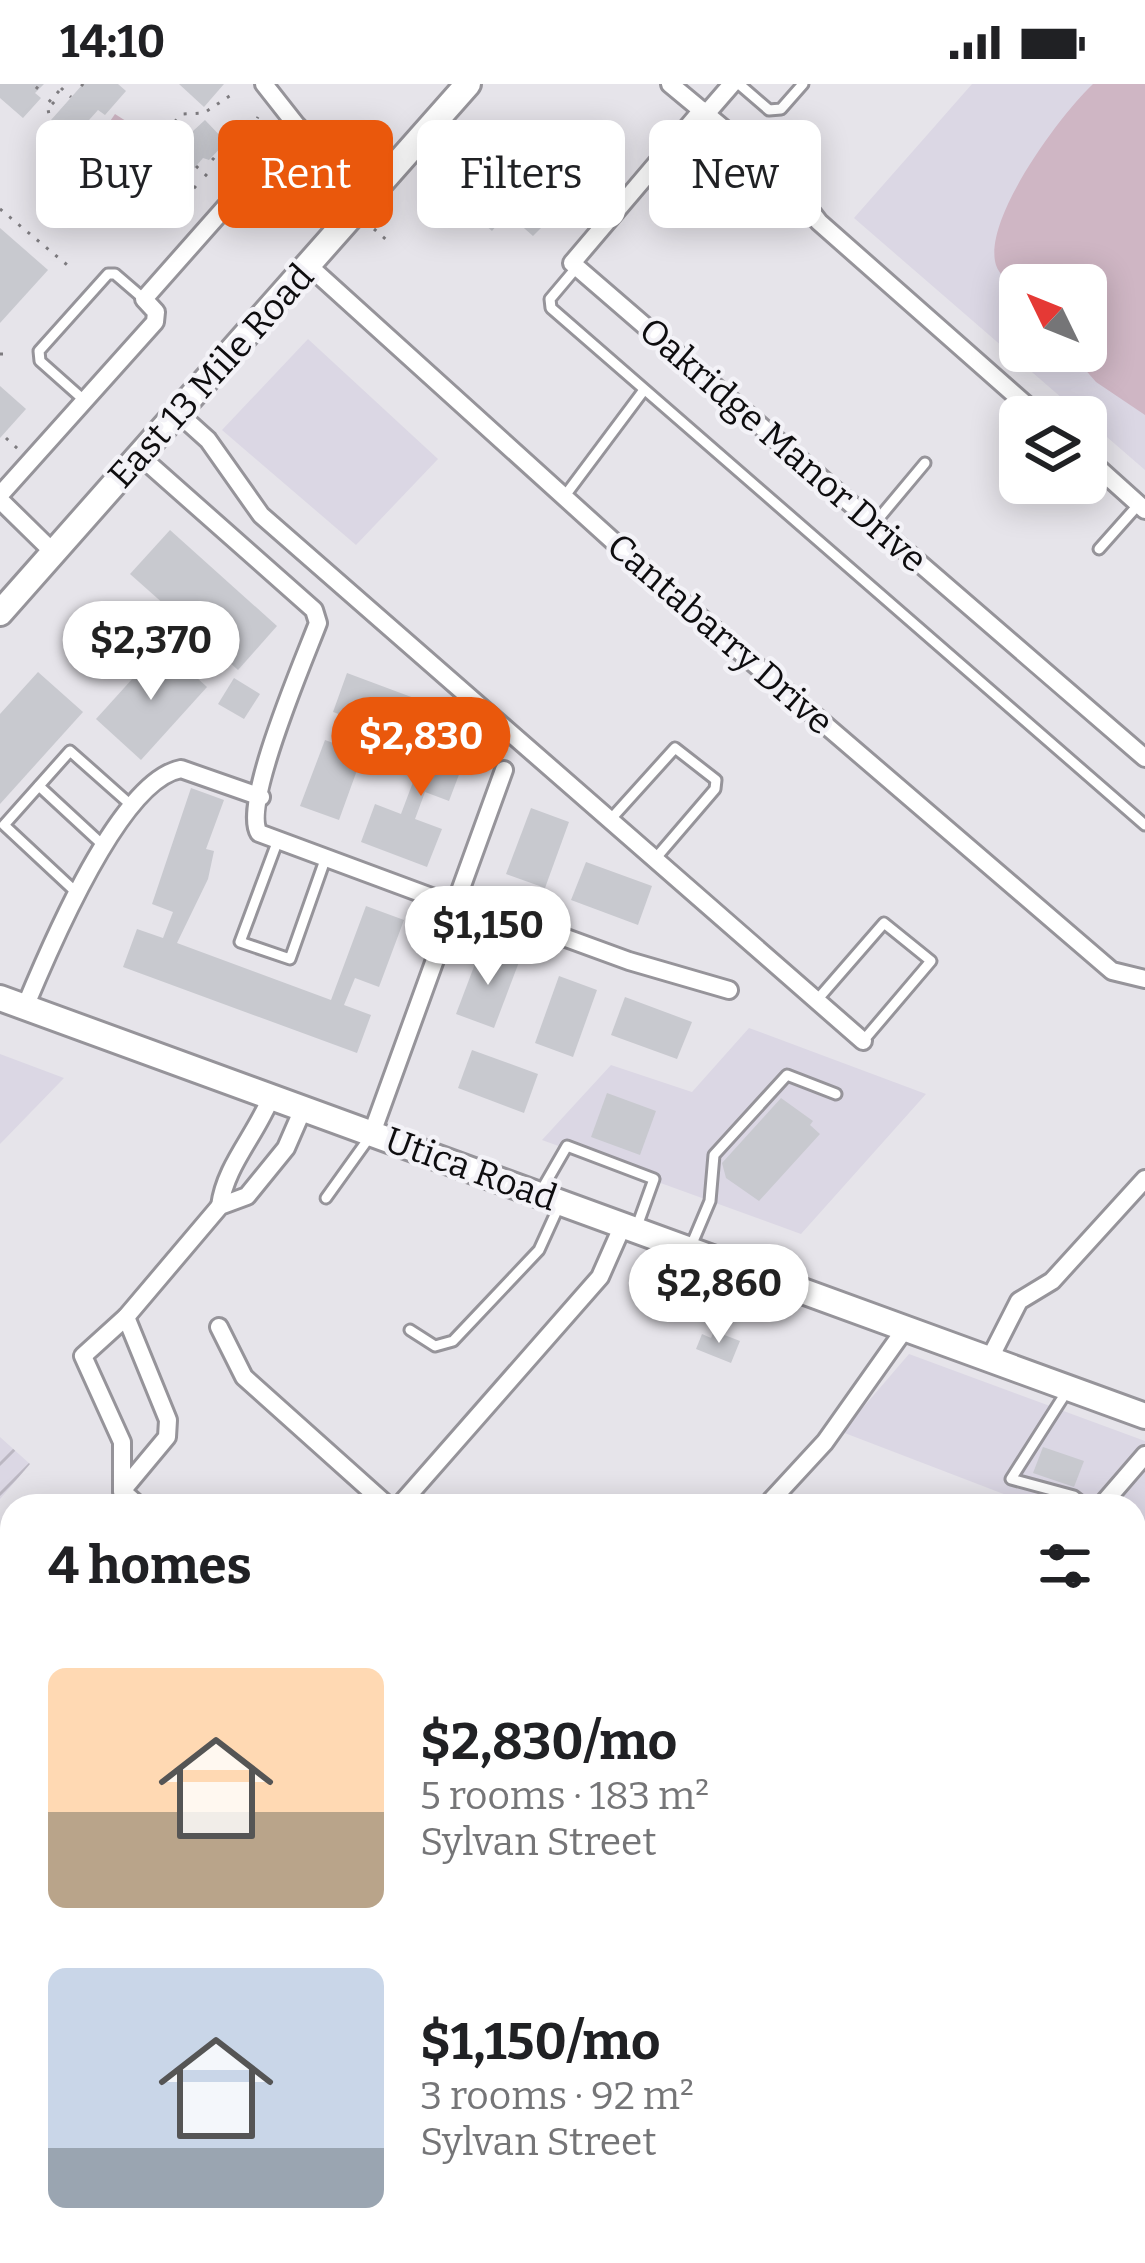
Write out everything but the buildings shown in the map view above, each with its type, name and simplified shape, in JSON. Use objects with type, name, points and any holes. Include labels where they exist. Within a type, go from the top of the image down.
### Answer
[{"type":"main road","name":"East 13 Mile Road","points":[[393,170],[468,84]]},
{"type":"main road","name":"East 13 Mile Road","points":[[0,613],[342,228]]},
{"type":"main road","name":"Utica Road","points":[[0,998],[1145,1416]]},
{"type":"street","points":[[264,84],[292,120]]},
{"type":"street","points":[[670,84],[789,183],[819,222],[1016,396]]},
{"type":"street","points":[[577,267],[572,263],[704,112],[735,84]]},
{"type":"street","points":[[54,553],[0,498],[155,322],[156,312],[144,298],[218,215]]},
{"type":"street","name":"Cantabarry Drive","points":[[309,266],[564,497],[1112,971],[1145,979]]},
{"type":"street","name":"Oakridge Manor Drive","points":[[577,267],[1145,758]]},
{"type":"street","points":[[178,413],[208,440],[261,515],[863,1041]]},
{"type":"street","points":[[140,456],[314,610],[318,623],[266,757],[254,829],[325,860],[453,905],[484,908],[629,961],[729,990]]},
{"type":"street","points":[[1107,476],[1142,507]]},
{"type":"street","points":[[25,1007],[78,894],[132,806],[151,785],[181,769],[261,797]]},
{"type":"street","points":[[372,1133],[504,770]]},
{"type":"street","points":[[220,1206],[224,1179],[255,1138],[271,1097]]},
{"type":"street","points":[[125,1494],[122,1442],[83,1356],[126,1317],[220,1206],[247,1196],[286,1148],[303,1109]]},
{"type":"street","points":[[989,1360],[1019,1301],[1052,1281],[1145,1179]]},
{"type":"street","points":[[410,1494],[600,1277],[629,1227]]},
{"type":"street","points":[[122,1491],[167,1437],[167,1420],[126,1317]]},
{"type":"street","points":[[219,1327],[244,1377],[375,1494]]},
{"type":"street","points":[[777,1494],[825,1442],[904,1329]]},
{"type":"street","points":[[1111,1494],[1145,1455]]},
{"type":"lane","points":[[735,84],[769,110],[781,110],[803,84]]},
{"type":"lane","points":[[577,267],[550,299],[551,308],[1145,825]]},
{"type":"lane","points":[[85,401],[40,361],[38,351],[108,274],[144,298]]},
{"type":"lane","points":[[564,497],[644,390]]},
{"type":"lane","points":[[874,524],[925,463]]},
{"type":"lane","points":[[1099,549],[1142,507]]},
{"type":"lane","points":[[610,820],[675,748],[707,769],[716,780],[715,789],[655,859]]},
{"type":"lane","points":[[78,894],[4,825],[70,751],[132,806]]},
{"type":"lane","points":[[38,786],[106,847]]},
{"type":"lane","points":[[278,841],[240,942],[290,959],[325,860]]},
{"type":"lane","points":[[817,1000],[884,923],[932,962],[863,1041]]},
{"type":"lane","points":[[689,1251],[710,1201],[714,1155],[787,1076],[836,1094]]},
{"type":"lane","points":[[326,1198],[372,1133]]},
{"type":"lane","points":[[410,1330],[435,1346],[453,1341],[539,1250],[567,1146],[654,1179],[629,1227]]},
{"type":"lane","points":[[1067,1494],[1011,1479],[1068,1388]]},
{"type":"path","points":[[81,84],[87,89]]},
{"type":"path","points":[[71,97],[60,89],[50,100],[52,130],[113,177],[179,116],[204,113],[231,95]]},
{"type":"path","points":[[50,100],[60,110]]},
{"type":"path","points":[[212,158],[218,164]]},
{"type":"path","points":[[196,166],[209,178]]},
{"type":"path","points":[[194,180],[202,171]]},
{"type":"path","points":[[194,186],[198,190]]},
{"type":"path","points":[[0,209],[72,269]]},
{"type":"path","points":[[374,229],[390,244]]},
{"type":"path","points":[[6,438],[23,453]]},
{"type":"shaded area","points":[[972,84],[1145,84],[1145,470],[1107,437],[1107,396],[1060,396],[1032,372],[1107,372],[1107,264],[999,264],[999,344],[854,218]]},
{"type":"shaded area","points":[[308,339],[438,459],[356,545],[222,430]]},
{"type":"shaded area","points":[[749,1028],[926,1094],[801,1234],[542,1140],[611,1065],[692,1092]]},
{"type":"shaded area","points":[[0,1054],[64,1078],[0,1144]]},
{"type":"shaded area","points":[[909,1354],[1145,1441],[1145,1494],[1004,1494],[842,1432]]},
{"type":"shaded area","points":[[0,1437],[30,1464],[0,1494]]},
{"type":"green space","points":[[1093,84],[1145,84],[1145,415],[1087,372],[1107,372],[1107,264],[999,264],[999,270],[996,265],[995,246],[1012,196],[1062,119]]}]
